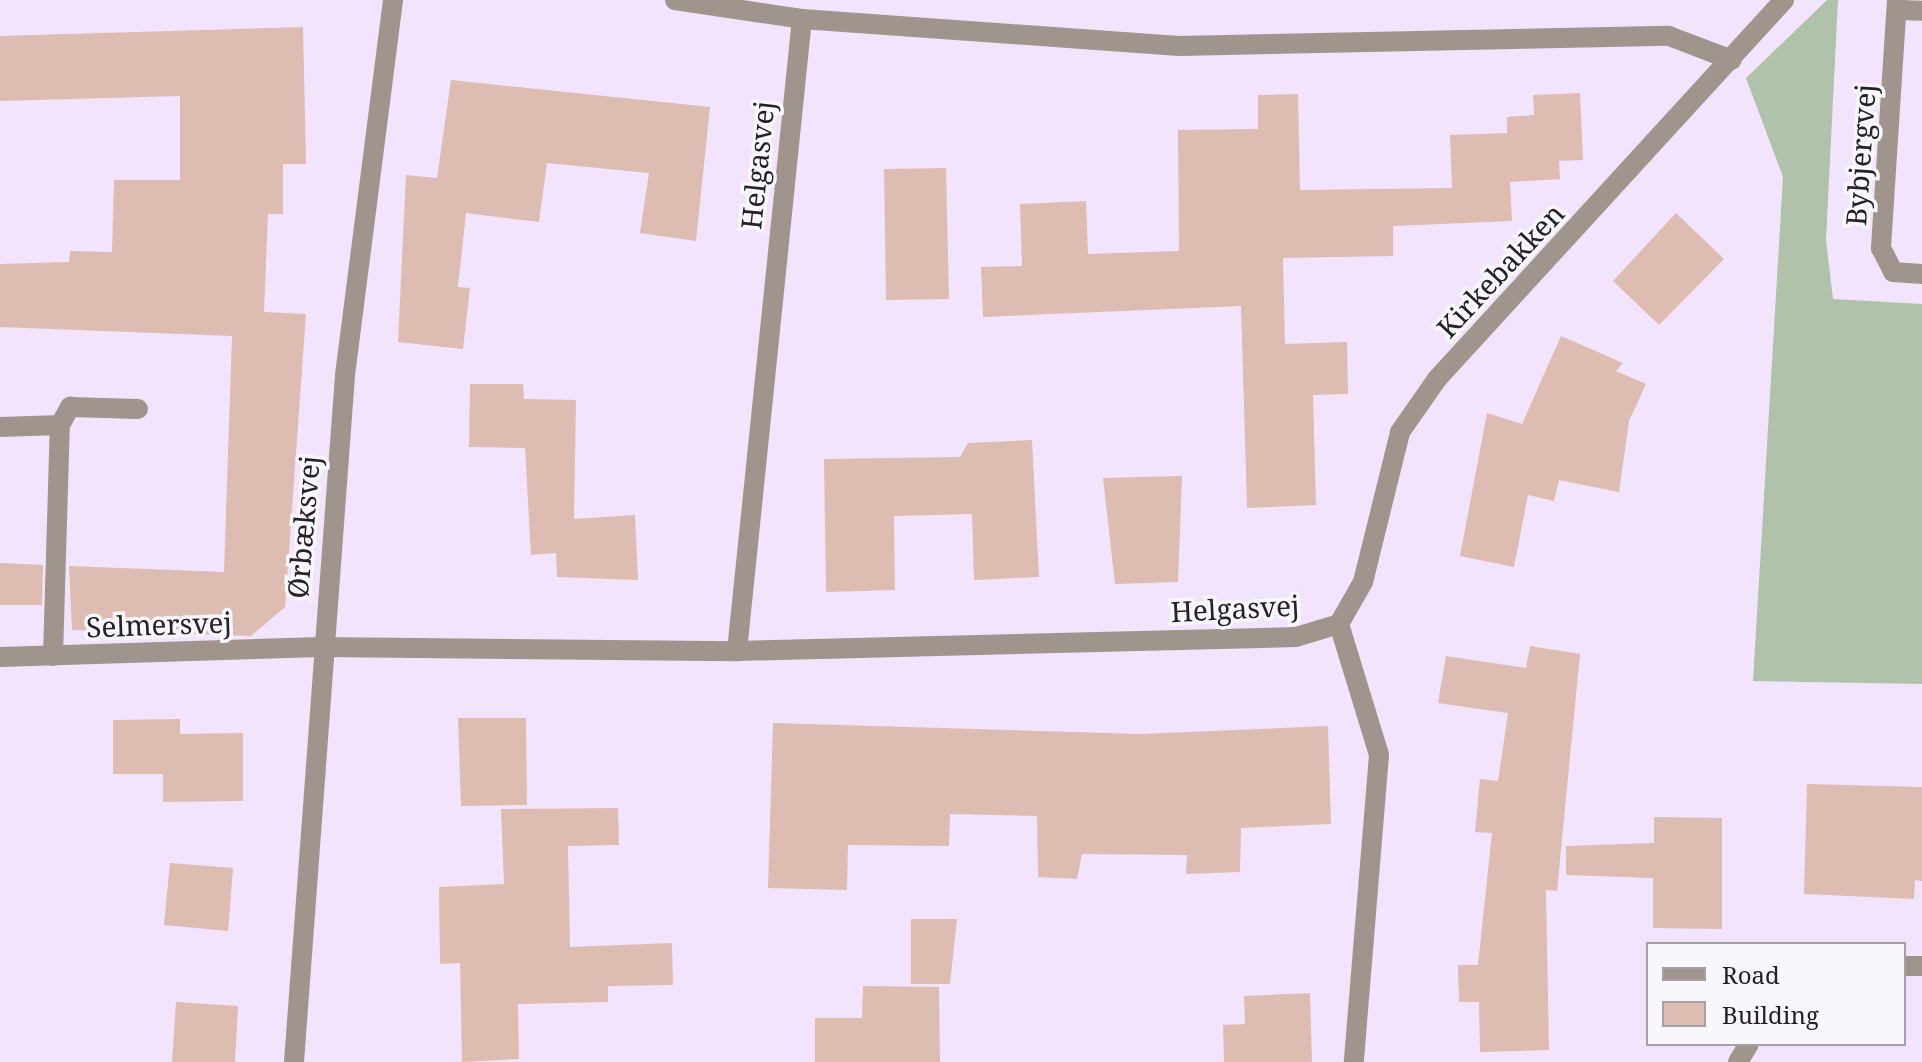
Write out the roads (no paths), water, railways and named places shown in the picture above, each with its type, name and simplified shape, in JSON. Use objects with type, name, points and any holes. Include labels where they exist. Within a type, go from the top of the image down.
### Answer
[{"type":"street","name":"Ørbæksvej","points":[[294,1062],[321,647],[345,375],[393,0]]},
{"type":"street","points":[[675,0],[802,19],[1179,46],[1669,36],[1732,60]]},
{"type":"street","name":"Kirkebakken","points":[[1339,624],[1363,582],[1400,432],[1437,379],[1784,0]]},
{"type":"street","name":"Bybjergvej","points":[[1922,11],[1897,5],[1881,248],[1893,272],[1922,274]]},
{"type":"street","name":"Helgasvej","points":[[737,651],[802,19]]},
{"type":"street","points":[[53,656],[60,425],[70,407],[138,409]]},
{"type":"street","points":[[0,427],[60,425]]},
{"type":"street","name":"Helgasvej","points":[[321,647],[737,651],[1296,637],[1339,624],[1379,755],[1354,1062]]},
{"type":"street","name":"Selmersvej","points":[[0,657],[321,647]]}]
